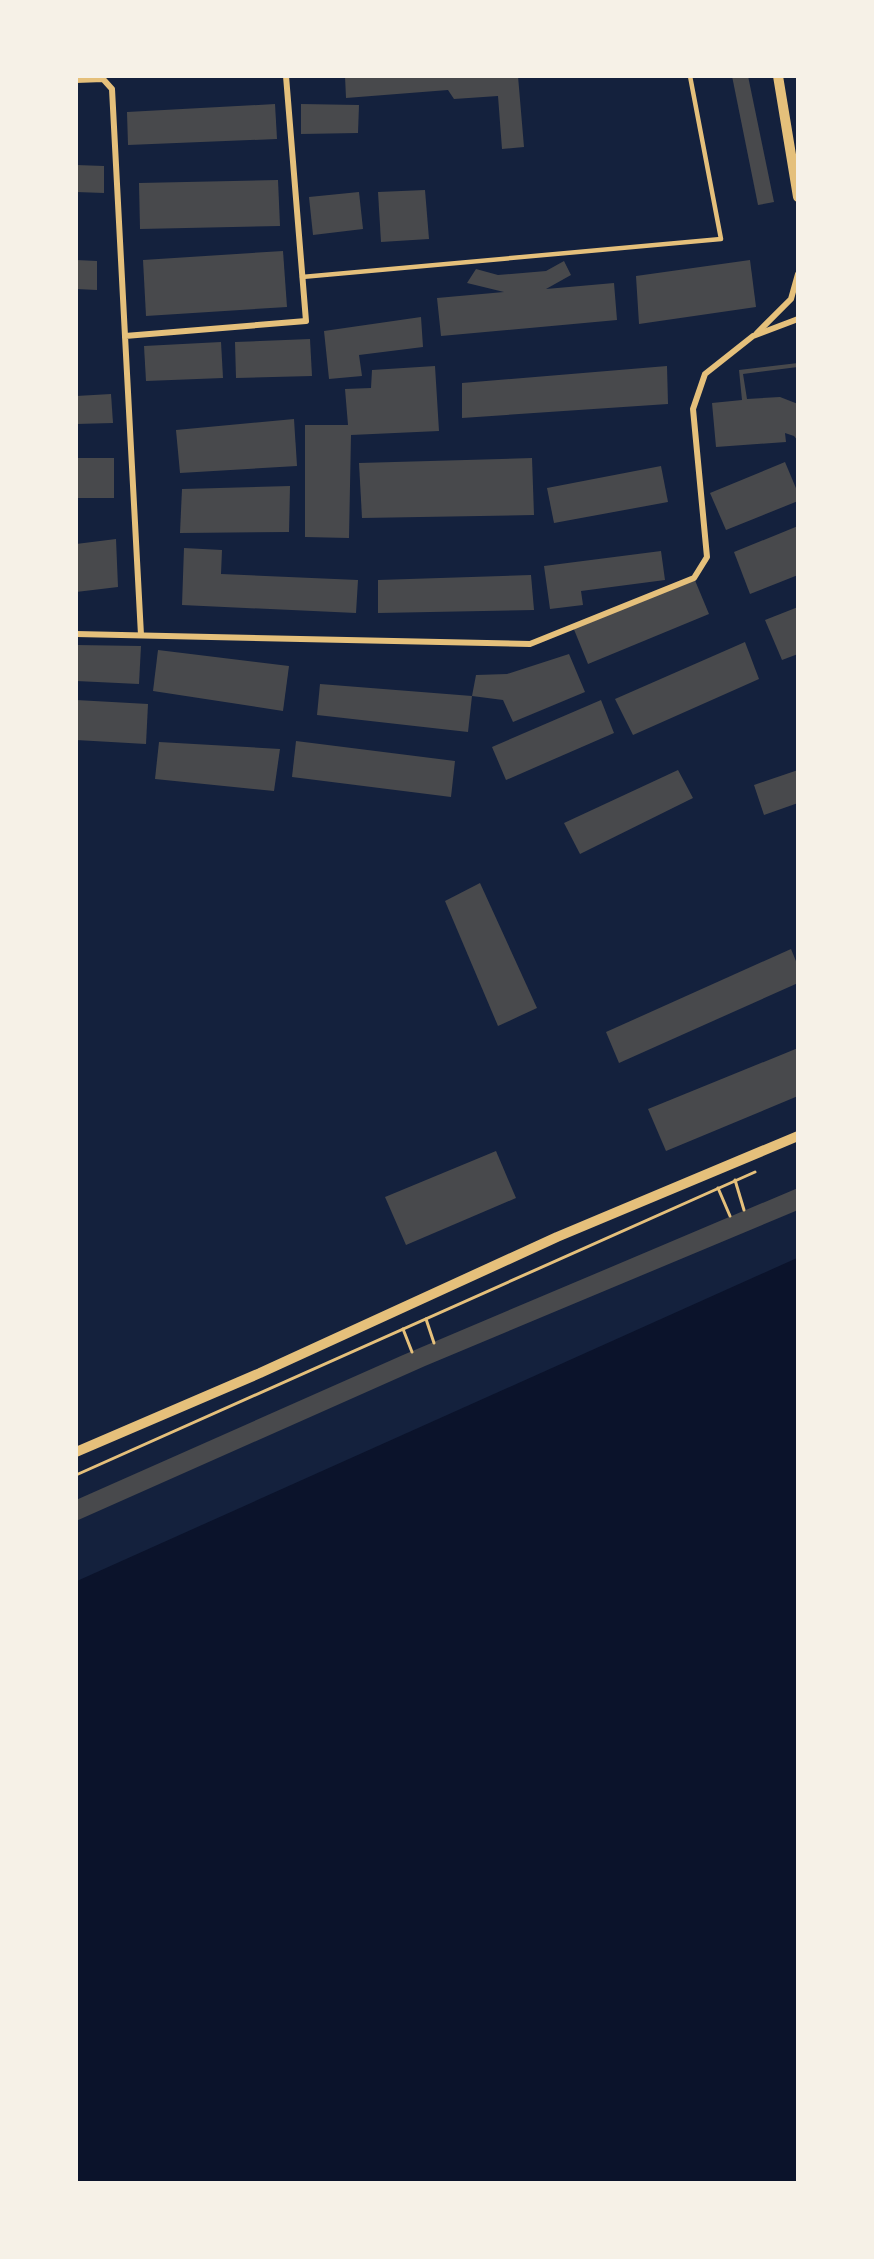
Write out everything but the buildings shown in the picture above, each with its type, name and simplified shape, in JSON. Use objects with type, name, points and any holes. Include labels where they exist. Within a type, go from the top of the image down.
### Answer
[{"type":"street","points":[[125,336],[306,321],[286,76]]},
{"type":"street","points":[[778,76],[798,197]]},
{"type":"street","points":[[76,80],[103,79],[112,88],[141,635]]},
{"type":"street","points":[[76,634],[530,644],[694,578],[707,557],[693,409],[705,374],[753,336],[791,299],[798,274]]},
{"type":"street","points":[[753,336],[798,319]]},
{"type":"street","points":[[76,1452],[260,1373],[557,1237],[798,1136]]},
{"type":"lane","points":[[302,277],[721,239],[690,76]]},
{"type":"path","points":[[76,1474],[756,1171]]},
{"type":"path","points":[[735,1180],[744,1210]]},
{"type":"path","points":[[718,1188],[730,1216]]},
{"type":"path","points":[[426,1319],[434,1343]]},
{"type":"path","points":[[403,1329],[412,1352]]},
{"type":"water","points":[[797,1258],[797,2182],[77,2182],[77,1581]]}]
